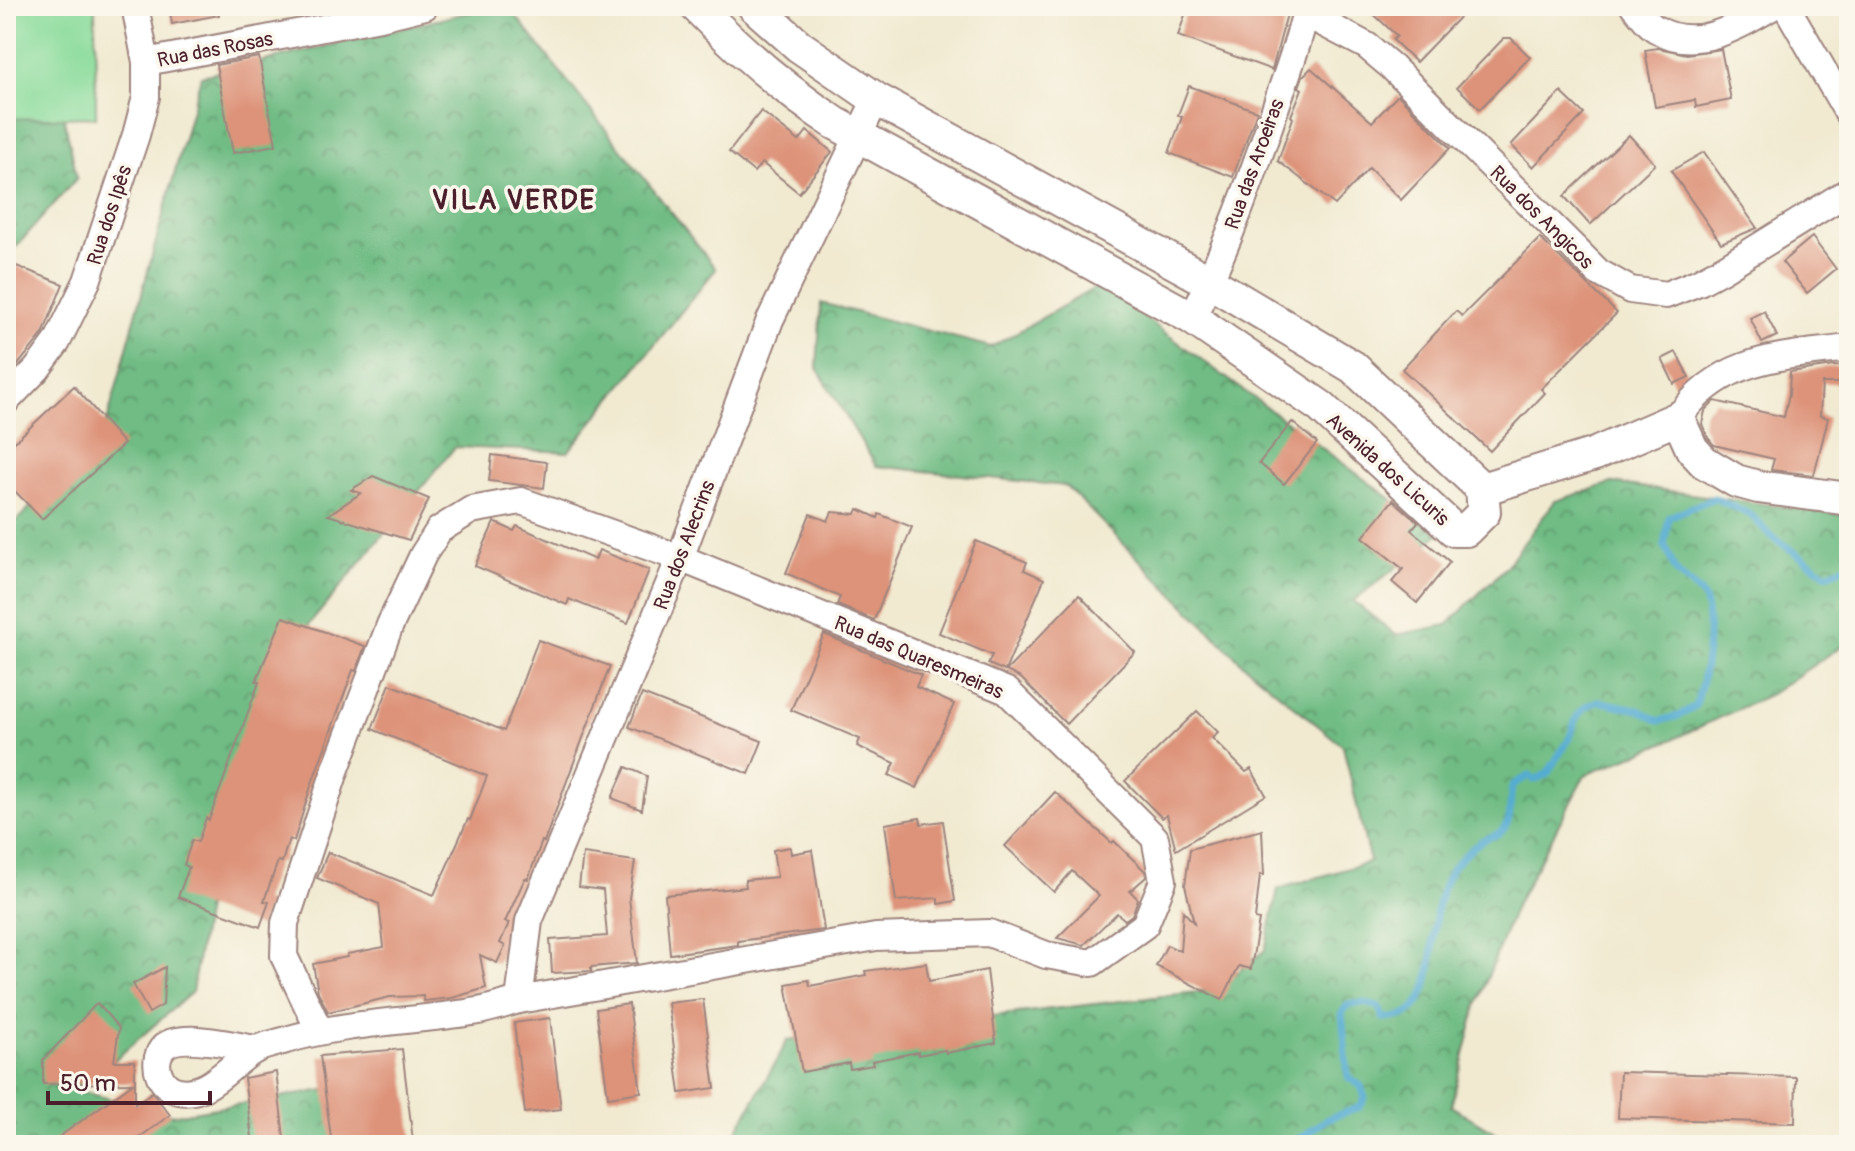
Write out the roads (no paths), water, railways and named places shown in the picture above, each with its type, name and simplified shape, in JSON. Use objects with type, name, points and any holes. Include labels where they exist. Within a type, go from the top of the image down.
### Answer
[{"type":"street","name":"Rua dos Ipês","points":[[6,401],[37,369],[57,342],[87,281],[139,122],[146,97],[146,62],[135,6]]},
{"type":"street","name":"Rua das Rosas","points":[[146,62],[379,12],[425,6]]},
{"type":"street","name":"Avenida dos Licuris","points":[[696,6],[734,46],[791,94],[858,136],[1192,318],[1321,407],[1454,530],[1466,530],[1484,512],[1482,489]]},
{"type":"street","points":[[754,6],[799,46],[876,99],[1210,282],[1353,367],[1482,489],[1595,454],[1678,418],[1708,384],[1756,360],[1849,348]]},
{"type":"street","points":[[1634,6],[1655,29],[1685,39],[1728,32],[1773,6]]},
{"type":"street","points":[[1786,6],[1849,115]]},
{"type":"street","name":"Rua dos Angicos","points":[[1306,10],[1367,46],[1392,67],[1598,272],[1630,290],[1666,295],[1699,282],[1849,191]]},
{"type":"street","name":"Rua das Aroeiras","points":[[1192,318],[1210,282],[1258,158],[1301,34],[1306,10]]},
{"type":"street","name":"Rua dos Alecrins","points":[[519,1000],[529,921],[680,558],[770,320],[876,99]]},
{"type":"street","points":[[1678,418],[1692,449],[1704,462],[1736,481],[1758,487],[1849,499]]},
{"type":"street","name":"Rua das Quaresmeiras","points":[[256,1049],[319,1030],[475,1012],[519,1000],[876,937],[989,933],[1046,955],[1092,963],[1145,925],[1163,881],[1155,838],[1007,691],[680,558],[521,501],[471,510],[439,530],[423,555],[390,625],[335,771],[285,923],[284,956],[319,1030]]},
{"type":"waterway","points":[[1293,1145],[1327,1119],[1360,1107],[1365,1098],[1361,1086],[1348,1077],[1342,1013],[1348,1004],[1365,1003],[1379,1007],[1383,1018],[1402,1016],[1415,1007],[1424,993],[1429,975],[1436,916],[1446,881],[1465,854],[1506,826],[1513,785],[1530,775],[1534,780],[1547,774],[1570,737],[1576,718],[1585,707],[1598,701],[1639,710],[1659,721],[1678,716],[1695,706],[1705,666],[1708,617],[1701,594],[1676,572],[1664,545],[1669,517],[1714,498],[1751,515],[1771,536],[1827,574],[1849,565]]},
{"type":"district","name":"VILA VERDE","points":[[514,199]]}]
